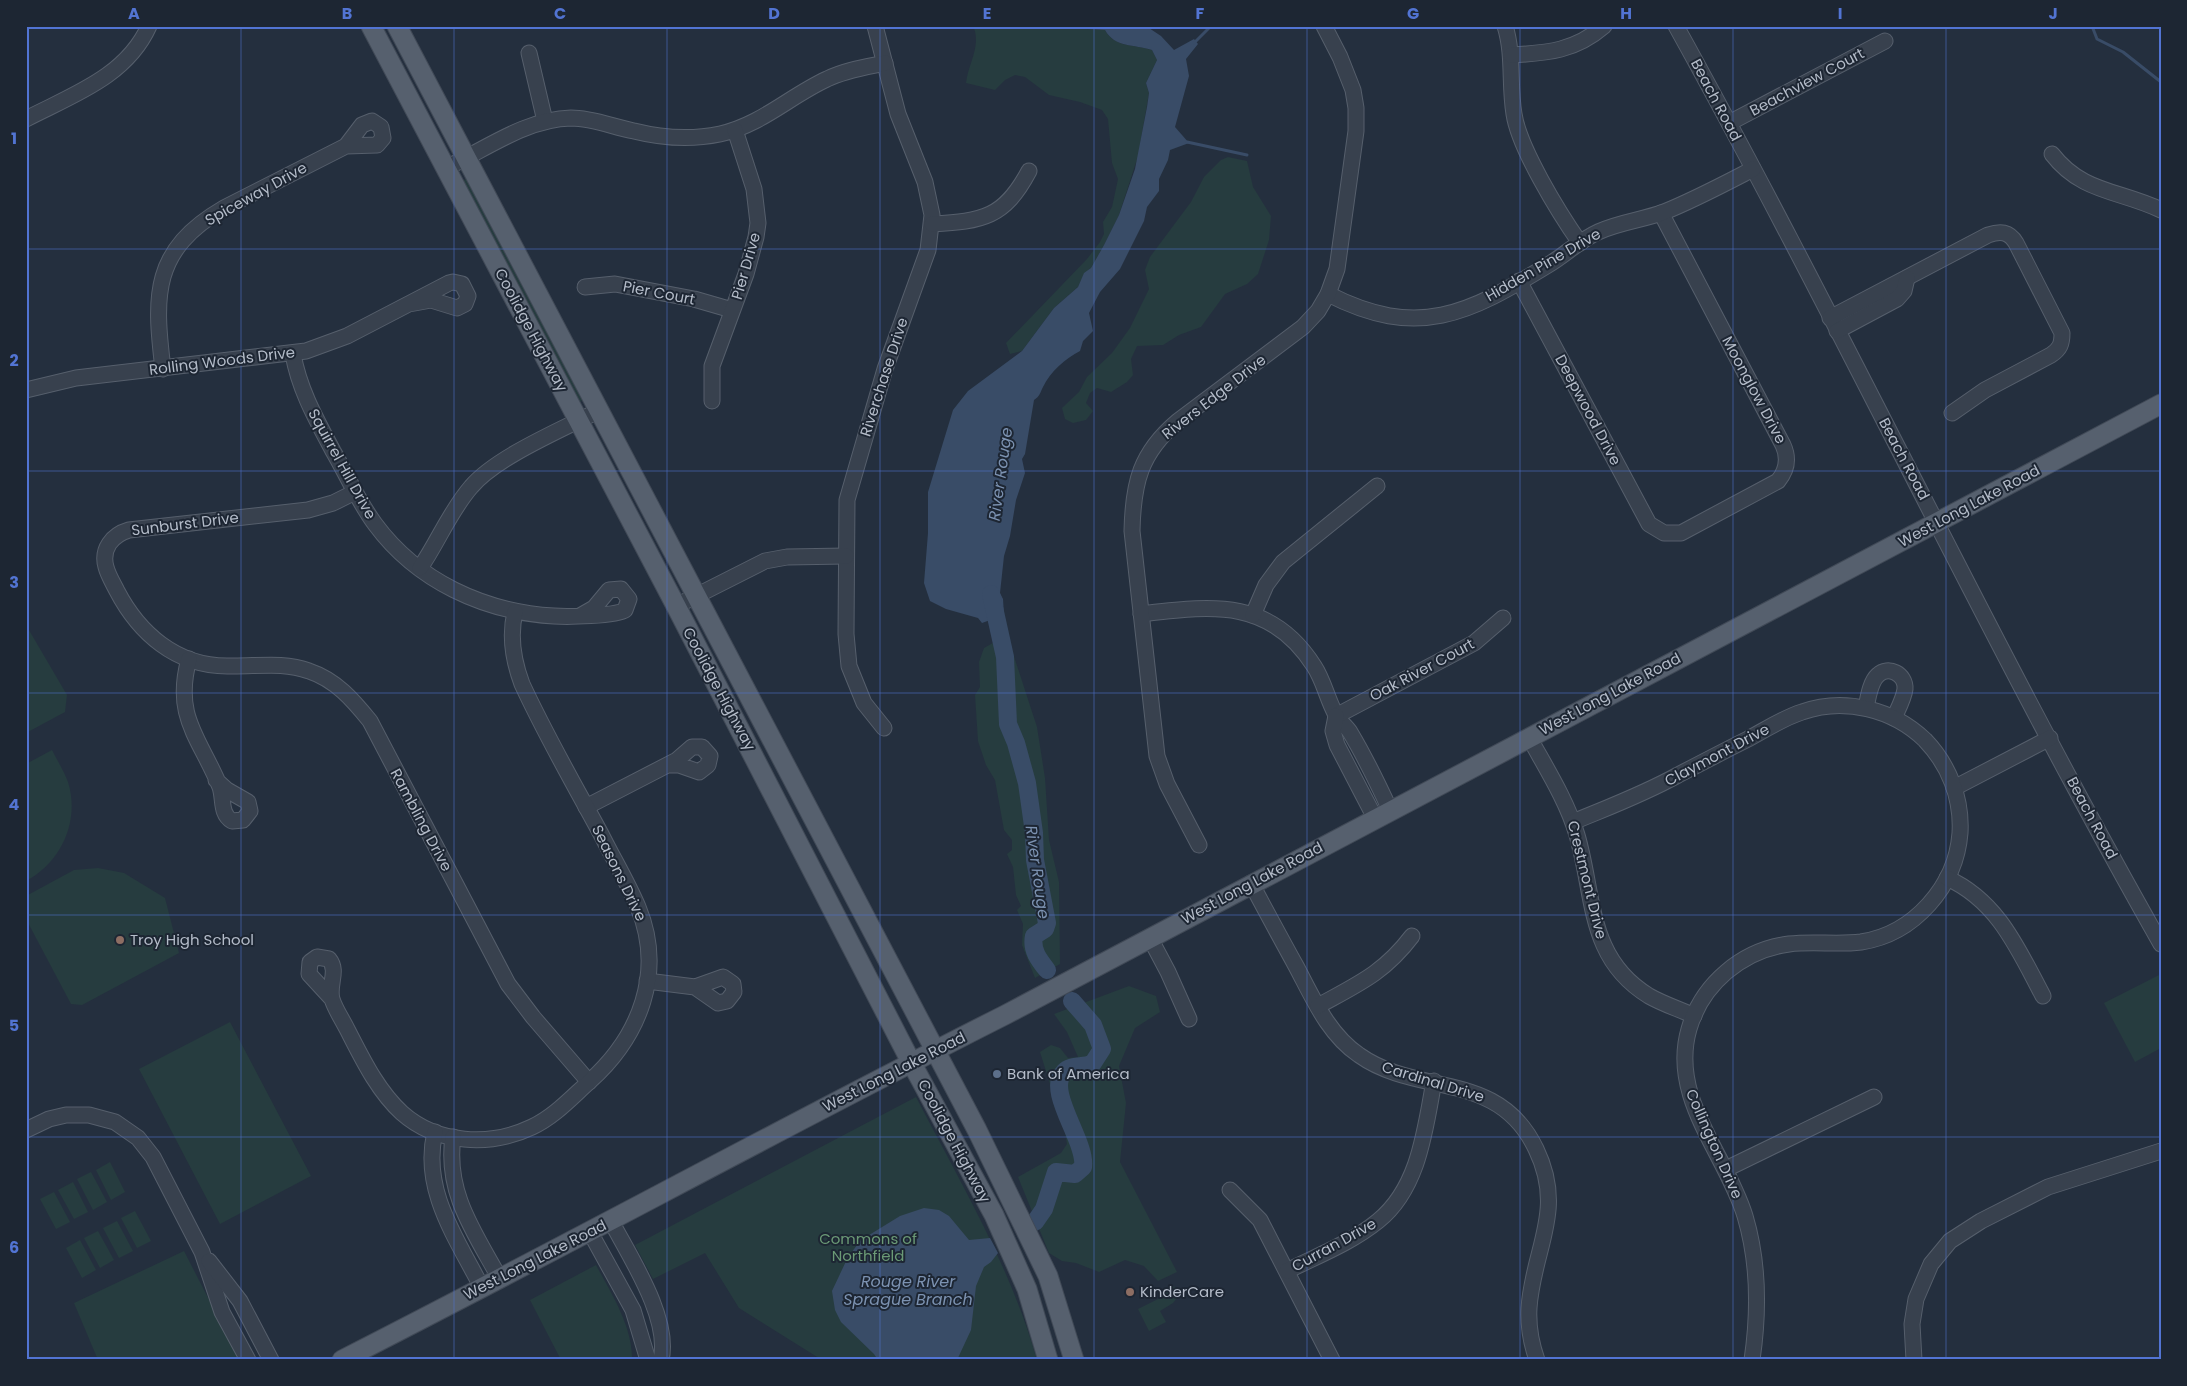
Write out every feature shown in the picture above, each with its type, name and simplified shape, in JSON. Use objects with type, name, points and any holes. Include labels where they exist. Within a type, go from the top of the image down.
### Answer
[{"type":"main road","name":"Coolidge Highway","points":[[371,26],[676,606],[854,948],[911,1062],[994,1215],[1027,1289],[1048,1360]]},
{"type":"main road","name":"Coolidge Highway","points":[[398,26],[1003,1181],[1048,1276],[1074,1360]]},
{"type":"main road","name":"West Long Lake Road","points":[[342,1360],[935,1051],[1530,736],[1937,524],[2161,404]]},
{"type":"main road","points":[[839,919],[850,924],[860,923],[865,919]]},
{"type":"main road","points":[[854,948],[868,944],[883,952]]},
{"type":"main road","points":[[978,1186],[990,1191],[995,1190],[1003,1181]]},
{"type":"main road","points":[[994,1215],[1000,1208],[1006,1207],[1018,1212]]},
{"type":"street","points":[[26,118],[108,76],[138,46],[149,26]]},
{"type":"street","name":"Riverchase Drive","points":[[875,26],[898,114],[925,182],[932,224],[925,263],[884,369],[850,482],[847,500],[846,634],[848,666],[864,703],[884,728]]},
{"type":"street","name":"Rivers Edge Drive","points":[[1199,845],[1167,784],[1157,756],[1132,531],[1132,507],[1136,481],[1145,461],[1162,436],[1178,421],[1303,327],[1328,294],[1340,256],[1356,131],[1356,108],[1348,76],[1324,26]]},
{"type":"street","points":[[1505,26],[1511,55],[1512,105],[1518,130],[1560,212],[1580,242]]},
{"type":"street","points":[[1511,55],[1540,54],[1573,46],[1589,39],[1604,26]]},
{"type":"street","name":"Beach Road","points":[[1676,26],[1729,123],[2050,738],[2161,944]]},
{"type":"street","name":"Beachview Court","points":[[1729,123],[1885,41]]},
{"type":"street","points":[[529,53],[545,122]]},
{"type":"street","points":[[446,168],[518,131],[545,122],[586,119],[633,131],[671,137],[702,136],[735,130],[769,115],[828,78],[885,63]]},
{"type":"street","name":"Pier Drive","points":[[712,402],[712,366],[753,250],[758,213],[754,189],[735,130]]},
{"type":"street","name":"Spiceway Drive","points":[[162,369],[157,318],[158,296],[164,272],[182,242],[207,218],[224,208],[346,146]]},
{"type":"street","points":[[2052,154],[2066,170],[2082,182],[2161,210]]},
{"type":"street","name":"Hidden Pine Drive","points":[[1328,294],[1354,305],[1392,316],[1427,318],[1463,310],[1549,265],[1580,242],[1608,228],[1661,213],[1753,169]]},
{"type":"street","points":[[932,224],[966,221],[998,211],[1014,196],[1029,171]]},
{"type":"street","name":"Moonglow Drive","points":[[1661,213],[1783,445],[1787,458],[1782,476],[1771,486],[1687,531],[1676,534],[1664,533]]},
{"type":"street","points":[[1830,318],[1988,235],[2004,232],[2016,243],[2062,333],[2059,349],[2051,356],[1985,390],[1952,412]]},
{"type":"street","points":[[1837,331],[1897,299],[1904,291],[1907,278]]},
{"type":"street","name":"Deepwood Drive","points":[[1519,281],[1645,518],[1653,527],[1664,533]]},
{"type":"street","name":"Pier Court","points":[[585,287],[615,284],[694,299],[732,310]]},
{"type":"street","name":"Rolling Woods Drive","points":[[26,390],[76,378],[293,354],[336,342],[409,304]]},
{"type":"street","name":"Squirrel Hill Drive","points":[[293,354],[305,396],[355,492],[384,536],[420,568],[461,594],[490,606],[539,616],[580,616]]},
{"type":"street","points":[[420,568],[459,504],[481,477],[497,465],[600,410]]},
{"type":"street","points":[[1253,615],[1266,585],[1283,562],[1378,486]]},
{"type":"street","name":"Sunburst Drive","points":[[189,659],[174,652],[150,636],[128,610],[106,567],[105,553],[111,541],[129,530],[308,510],[333,503],[355,492]]},
{"type":"street","points":[[676,606],[765,561],[806,556],[846,556]]},
{"type":"street","points":[[1141,614],[1212,607],[1227,608],[1253,615],[1282,631],[1306,654],[1321,679],[1336,716],[1333,731],[1337,745],[1383,814]]},
{"type":"street","name":"Seasons Drive","points":[[332,1000],[386,1096],[408,1117],[435,1132],[473,1140],[498,1138],[525,1130],[554,1113],[612,1060],[628,1038],[638,1018],[647,981],[648,946],[638,908],[527,696],[517,670],[512,633],[515,612]]},
{"type":"street","name":"Oak River Court","points":[[1336,716],[1474,643],[1504,618]]},
{"type":"street","points":[[189,659],[184,688],[187,714],[193,735],[216,780]]},
{"type":"street","name":"Rambling Drive","points":[[189,659],[221,666],[270,664],[301,669],[327,679],[354,701],[370,721],[510,988],[533,1018],[589,1082]]},
{"type":"street","points":[[1866,708],[1876,677],[1883,672],[1893,671],[1902,678],[1905,688],[1894,718]]},
{"type":"street","name":"Claymont Drive","points":[[1573,822],[1640,795],[1805,710],[1834,705],[1866,708],[1894,718],[1916,733],[1930,746],[1946,769],[1954,788]]},
{"type":"street","name":"Crestmont Drive","points":[[1530,736],[1573,822],[1583,856],[1598,932],[1611,959],[1619,970],[1639,989],[1651,997],[1694,1016]]},
{"type":"street","points":[[1954,788],[2050,738]]},
{"type":"street","points":[[586,807],[668,765]]},
{"type":"street","name":"Collington Drive","points":[[1752,1360],[1757,1302],[1755,1266],[1745,1216],[1726,1169],[1698,1118],[1687,1085],[1685,1052],[1694,1016],[1707,992],[1716,982],[1748,957],[1787,944],[1853,943],[1879,937],[1904,925],[1916,916],[1933,900],[1947,878],[1959,840],[1960,817],[1954,788]]},
{"type":"street","points":[[1947,878],[1974,893],[1994,911],[2009,933],[2043,996]]},
{"type":"street","name":"Cardinal Drive","points":[[1251,883],[1332,1030],[1359,1056],[1392,1071],[1481,1095],[1506,1111],[1528,1136],[1541,1161],[1547,1178],[1549,1211],[1529,1309],[1530,1335],[1537,1360]]},
{"type":"street","points":[[1318,1006],[1379,972],[1396,957],[1412,936]]},
{"type":"street","points":[[1150,938],[1168,972],[1179,1002],[1188,1019]]},
{"type":"street","points":[[647,981],[695,987]]},
{"type":"street","name":"Curran Drive","points":[[1286,1272],[1360,1234],[1382,1218],[1399,1199],[1415,1167],[1434,1081]]},
{"type":"street","points":[[1726,1169],[1874,1097]]},
{"type":"street","points":[[26,1130],[49,1119],[75,1114],[103,1118],[126,1128],[138,1138],[153,1157],[202,1252],[222,1312],[248,1360]]},
{"type":"street","points":[[435,1132],[432,1164],[438,1198],[446,1219],[482,1288]]},
{"type":"street","points":[[453,1137],[451,1160],[456,1192],[464,1213],[500,1279]]},
{"type":"street","points":[[1914,1360],[1912,1324],[1918,1294],[1931,1264],[1950,1242],[1981,1221],[2048,1187],[2161,1151]]},
{"type":"street","points":[[1230,1190],[1260,1220],[1332,1360]]},
{"type":"street","points":[[611,1221],[658,1317],[664,1348],[660,1360]]},
{"type":"street","points":[[590,1232],[633,1310],[648,1360]]},
{"type":"street","points":[[202,1252],[240,1301],[271,1360]]},
{"type":"green space","points":[[973,26],[1081,26],[1087,29],[1105,30],[1109,36],[1120,43],[1152,50],[1157,60],[1146,83],[1149,93],[1138,156],[1119,215],[1104,245],[1091,268],[1084,274],[1078,287],[1054,308],[1022,351],[1010,354],[1006,343],[1087,259],[1100,242],[1104,234],[1103,222],[1112,207],[1118,179],[1112,163],[1108,119],[1102,110],[1080,102],[1049,95],[1025,77],[1015,75],[1005,80],[995,90],[966,83],[976,40]]},
{"type":"green space","points":[[1228,157],[1247,161],[1253,187],[1271,216],[1269,240],[1258,274],[1247,284],[1225,294],[1201,327],[1179,335],[1163,345],[1137,346],[1131,359],[1133,375],[1127,382],[1111,392],[1097,388],[1090,393],[1086,403],[1093,411],[1086,420],[1073,423],[1065,419],[1062,408],[1079,392],[1087,377],[1112,353],[1130,328],[1149,289],[1145,270],[1150,257],[1191,202],[1204,177],[1221,160]]},
{"type":"green space","points":[[466,179],[471,181],[583,399],[580,402],[574,401],[462,181]]},
{"type":"green space","points":[[26,625],[67,695],[65,712],[26,733]]},
{"type":"green space","points":[[1007,635],[1037,727],[1045,778],[1049,840],[1059,882],[1060,964],[1035,978],[1022,945],[1023,924],[1017,910],[1021,906],[1016,895],[1013,867],[1007,854],[1012,850],[1012,840],[1004,830],[995,780],[986,765],[978,741],[975,695],[980,687],[979,662],[984,648]]},
{"type":"green space","points":[[52,750],[68,782],[72,811],[65,839],[58,851],[39,873],[26,881],[26,764]]},
{"type":"green space","points":[[98,868],[124,873],[165,898],[179,953],[82,1005],[71,1004],[26,919],[26,896],[74,870]]},
{"type":"green space","points":[[2161,974],[2161,1048],[2135,1062],[2104,1003]]},
{"type":"green space","points":[[1129,986],[1156,996],[1160,1012],[1135,1028],[1119,1066],[1126,1103],[1120,1162],[1177,1272],[1158,1281],[1144,1266],[1125,1260],[1099,1272],[1076,1263],[1062,1261],[1049,1253],[1018,1177],[1061,1153],[1067,1144],[1040,1052],[1051,1045],[1060,1048],[1068,1058],[1078,1057],[1067,1032],[1054,1014]]},
{"type":"green space","points":[[230,1022],[311,1176],[220,1224],[139,1069]]},
{"type":"green space","name":"Commons of Northfield","points":[[916,1097],[999,1258],[1026,1325],[1037,1360],[822,1360],[739,1308],[705,1253],[653,1279],[635,1245]]},
{"type":"green space","points":[[110,1162],[125,1192],[111,1200],[96,1170]]},
{"type":"green space","points":[[91,1172],[107,1202],[93,1210],[77,1179]]},
{"type":"green space","points":[[73,1182],[88,1212],[74,1219],[58,1190]]},
{"type":"green space","points":[[54,1192],[70,1222],[56,1229],[40,1199]]},
{"type":"green space","points":[[135,1211],[151,1241],[137,1248],[121,1218]]},
{"type":"green space","points":[[117,1221],[133,1251],[119,1258],[103,1228]]},
{"type":"green space","points":[[98,1231],[114,1260],[100,1268],[84,1238]]},
{"type":"green space","points":[[80,1240],[96,1270],[82,1278],[66,1248]]},
{"type":"green space","points":[[184,1251],[240,1360],[98,1360],[74,1303]]},
{"type":"green space","points":[[596,1265],[625,1323],[629,1335],[632,1360],[561,1360],[530,1300]]},
{"type":"green space","points":[[1172,1286],[1178,1288],[1181,1293],[1173,1303],[1160,1311],[1166,1322],[1149,1331],[1138,1309],[1162,1297],[1164,1289]]},
{"type":"water","points":[[1081,26],[1146,26],[1161,36],[1174,50],[1194,39],[1198,44],[1186,59],[1189,76],[1175,127],[1189,143],[1170,150],[1168,160],[1159,179],[1159,191],[1147,207],[1144,221],[1120,269],[1100,292],[1089,313],[1093,331],[1083,341],[1080,351],[1069,357],[1054,371],[1046,381],[1039,396],[1034,400],[1025,454],[1022,459],[1025,473],[1016,500],[1010,536],[1004,556],[1000,593],[1003,599],[1004,615],[982,623],[978,618],[946,609],[930,601],[924,583],[928,533],[928,492],[953,410],[968,391],[1022,351],[1054,308],[1078,287],[1084,273],[1091,268],[1119,215],[1135,169],[1149,93],[1146,83],[1157,60],[1152,50],[1120,43],[1109,36],[1105,30],[1087,29]]},
{"type":"water","name":"Rouge River Sprague Branch","points":[[924,1208],[939,1210],[949,1216],[969,1240],[990,1238],[998,1253],[984,1267],[976,1286],[971,1330],[957,1360],[878,1360],[841,1322],[835,1310],[832,1291],[848,1257],[861,1240],[900,1216]]},
{"type":"waterway","points":[[1194,43],[1211,26]]},
{"type":"waterway","points":[[2092,26],[2097,39],[2123,52],[2161,82]]},
{"type":"waterway","points":[[1187,142],[1247,155]]},
{"type":"waterway","name":"River Rouge","points":[[991,594],[1005,657],[1008,724],[1016,743],[1027,783],[1034,833],[1035,860],[1047,923],[1045,929],[1034,936],[1033,941],[1039,959],[1047,970]]},
{"type":"waterway","name":"River Rouge","points":[[1035,1222],[1044,1209],[1056,1172],[1075,1174],[1083,1167],[1083,1157],[1079,1144],[1063,1104],[1060,1081],[1067,1070],[1093,1063],[1102,1049],[1093,1025],[1072,1001]]},
{"type":"place","name":"Troy High School","points":[[120,940]]},
{"type":"place","name":"Bank of America","points":[[997,1074]]},
{"type":"place","name":"KinderCare","points":[[1130,1292]]}]
